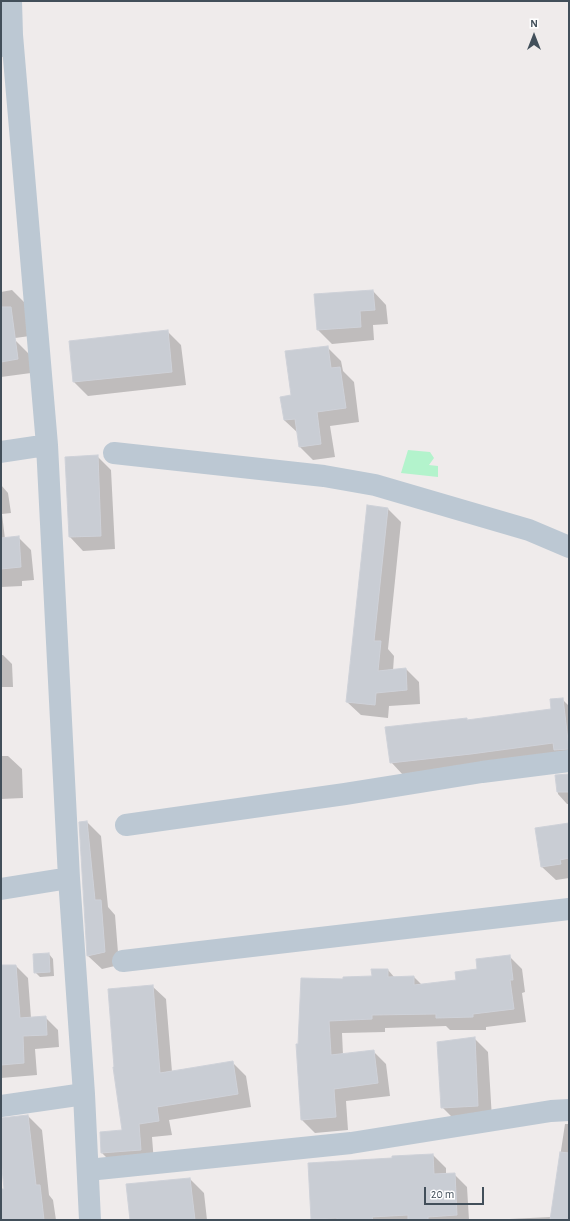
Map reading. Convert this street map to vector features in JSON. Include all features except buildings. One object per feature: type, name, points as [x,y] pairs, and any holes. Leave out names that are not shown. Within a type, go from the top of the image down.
[{"type":"street","points":[[11,1],[6,42],[48,445],[69,878],[84,1094],[90,1220]]},
{"type":"street","points":[[1,452],[48,445]]},
{"type":"street","points":[[114,453],[324,476],[375,485],[529,530],[569,547]]},
{"type":"street","points":[[126,825],[345,794],[482,772],[569,761]]},
{"type":"street","points":[[1,889],[69,878]]},
{"type":"street","points":[[124,961],[569,909]]},
{"type":"street","points":[[1,1106],[84,1094]]},
{"type":"street","points":[[88,1170],[351,1144],[551,1111],[569,1110]]},
{"type":"green space","points":[[408,450],[430,452],[434,458],[429,465],[438,466],[438,477],[401,473]]}]
